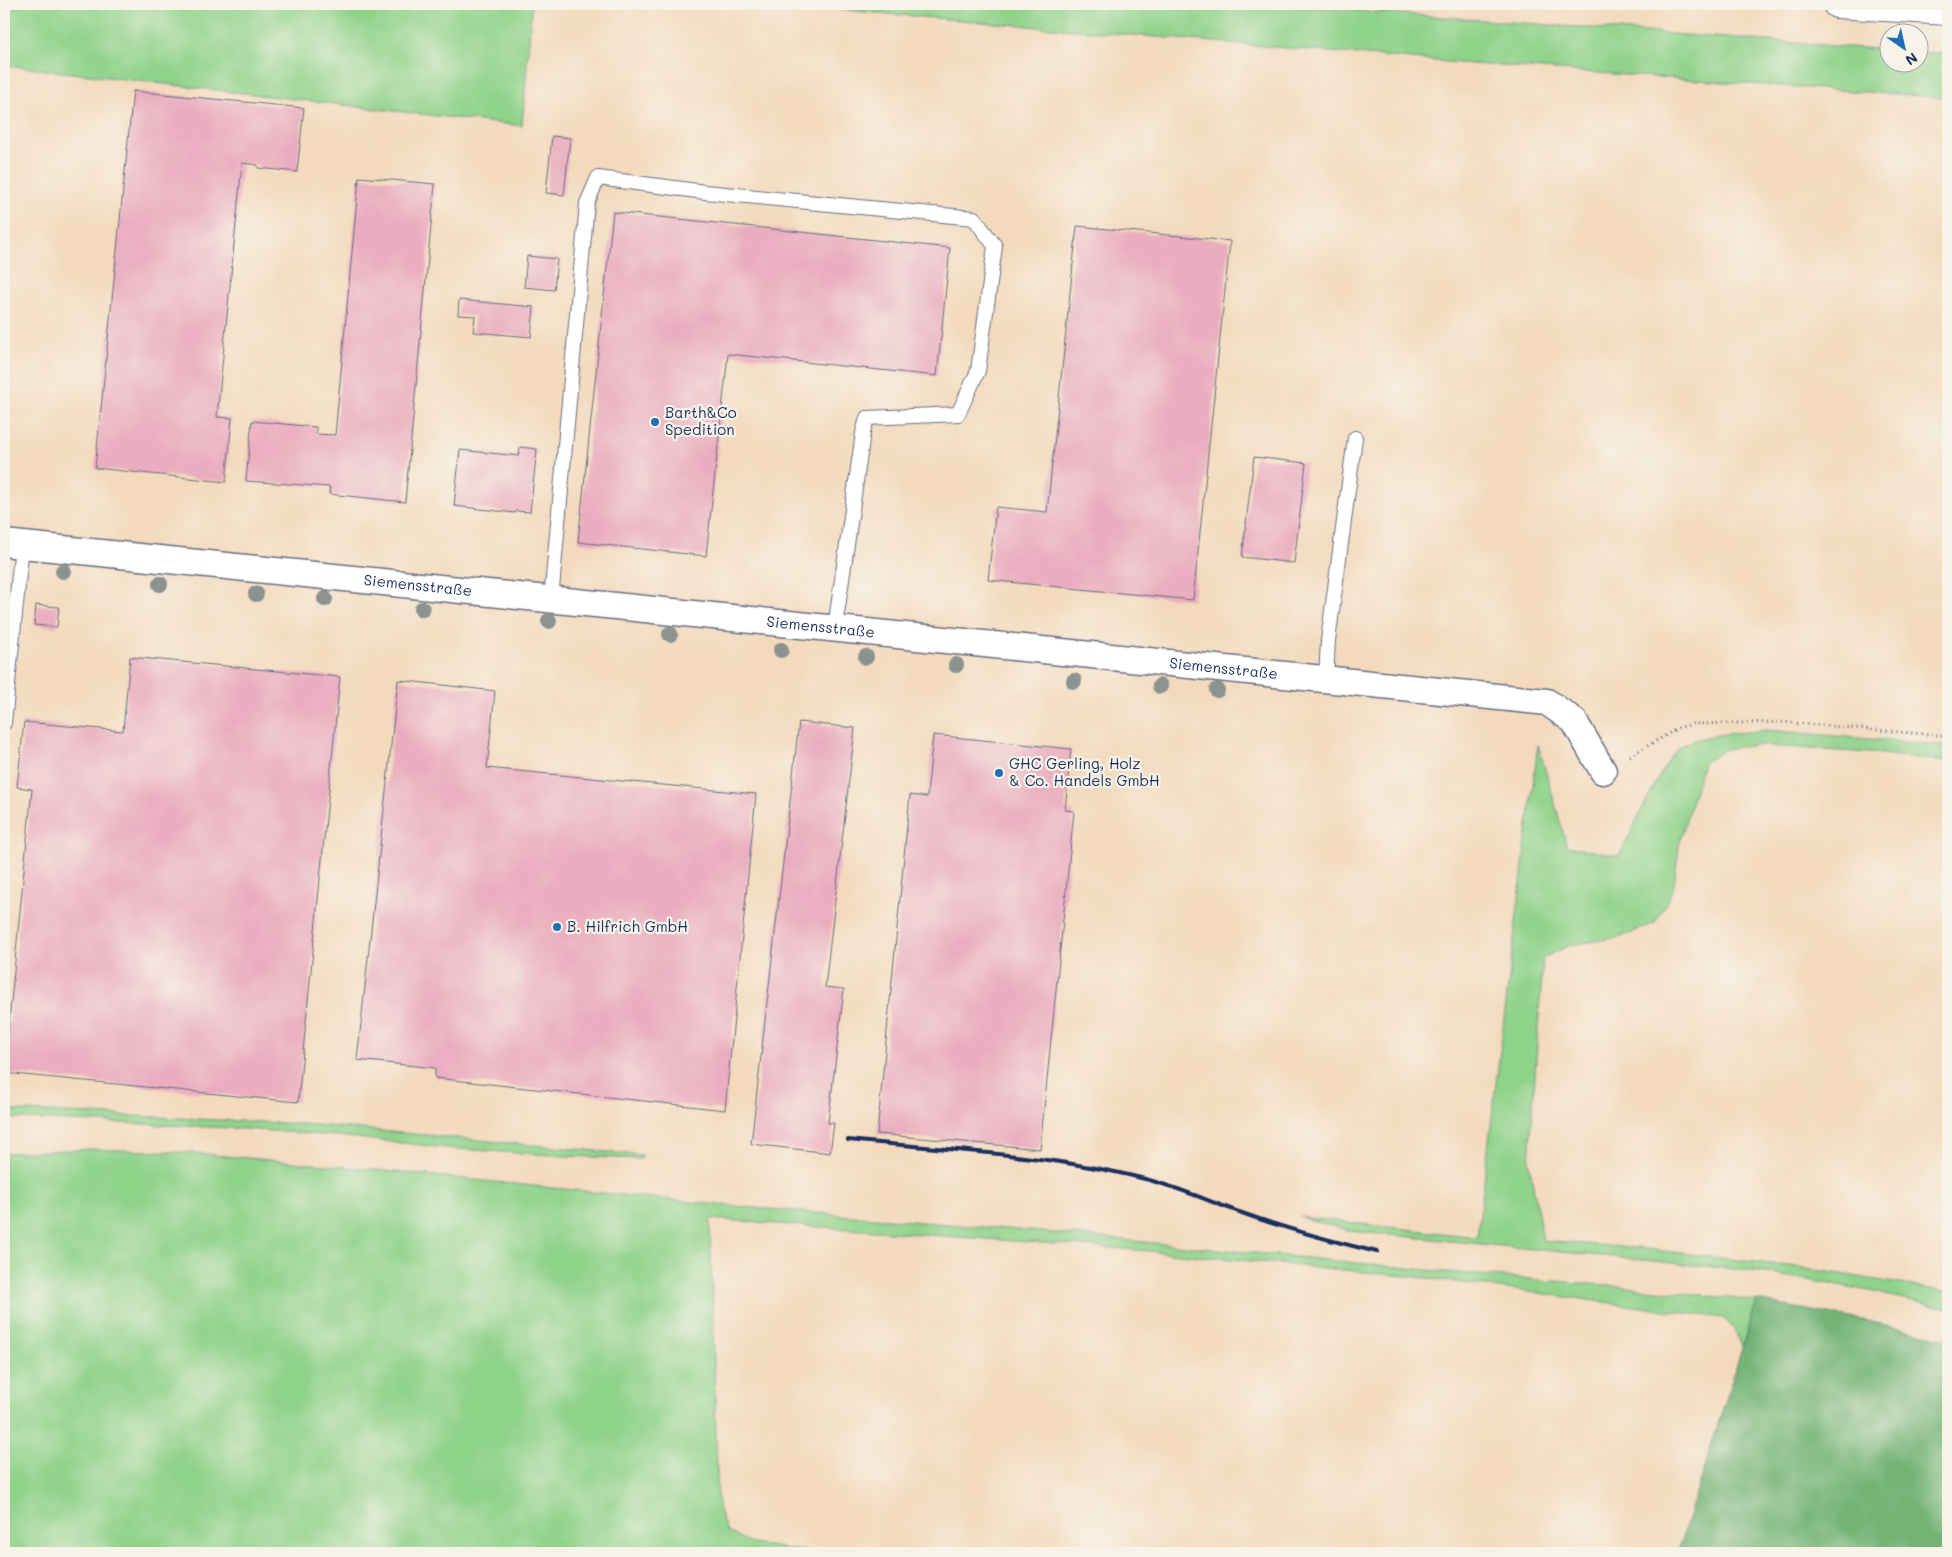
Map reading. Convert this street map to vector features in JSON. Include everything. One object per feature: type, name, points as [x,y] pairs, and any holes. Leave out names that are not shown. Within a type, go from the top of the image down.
[{"type":"highway","points":[[1837,4],[1948,11]]},
{"type":"street","name":"Siemensstraße","points":[[13,544],[1547,702],[1574,721],[1604,771]]},
{"type":"lane","points":[[551,600],[586,203],[598,178],[705,192],[974,218],[995,246],[978,371],[958,414],[867,418],[863,433],[835,628]]},
{"type":"lane","points":[[1326,678],[1328,641],[1355,438]]},
{"type":"lane","points":[[4,723],[13,544]]},
{"type":"path","points":[[1604,771],[1678,728],[1692,724],[1783,722],[1948,736]]},
{"type":"green space","points":[[4,4],[532,4],[522,126],[4,65]]},
{"type":"green space","points":[[772,4],[1267,4],[1880,49],[1880,72],[1930,72],[1930,53],[1948,54],[1948,98],[1459,63]]},
{"type":"green space","points":[[1767,730],[1938,745],[1948,747],[1948,762],[1883,754],[1755,745],[1726,749],[1703,763],[1680,840],[1673,890],[1655,923],[1621,937],[1570,945],[1543,958],[1529,1163],[1543,1241],[1638,1248],[1805,1268],[1948,1292],[1948,1309],[1855,1288],[1753,1271],[1350,1231],[1300,1217],[1477,1237],[1538,744],[1567,846],[1619,856],[1659,777],[1677,750],[1684,744],[1694,740],[1725,734]]},
{"type":"green space","points":[[4,1110],[305,1124],[642,1155],[641,1159],[566,1156],[456,1149],[338,1136],[231,1128],[4,1118]]},
{"type":"green space","points":[[90,1149],[182,1152],[358,1168],[710,1204],[1054,1233],[1479,1275],[1618,1286],[1757,1301],[1742,1346],[1733,1328],[1723,1318],[1425,1278],[1137,1250],[710,1219],[718,1507],[727,1532],[753,1544],[817,1553],[4,1553],[4,1153]]},
{"type":"green space","points":[[1757,1301],[1868,1321],[1948,1339],[1948,1553],[1677,1553]]},
{"type":"building","points":[[133,91],[304,108],[297,172],[258,168],[258,165],[242,163],[217,417],[232,418],[226,482],[95,468]]},
{"type":"building","points":[[552,136],[570,138],[564,195],[546,193]]},
{"type":"building","points":[[359,177],[435,184],[405,502],[329,494],[330,487],[246,481],[252,421],[316,427],[316,434],[335,435]]},
{"type":"building","name":"Barth&Co Spedition","points":[[613,212],[950,248],[937,376],[728,354],[706,556],[578,542]]},
{"type":"building","points":[[1077,226],[1230,241],[1193,600],[988,580],[996,507],[1047,512]]},
{"type":"building","points":[[527,256],[557,259],[554,290],[524,287]]},
{"type":"building","points":[[459,300],[534,307],[531,337],[473,332],[475,316],[458,315]]},
{"type":"building","points":[[520,447],[537,449],[530,512],[516,511],[515,513],[454,506],[460,450],[519,456]]},
{"type":"building","points":[[1254,457],[1306,463],[1294,563],[1242,557]]},
{"type":"building","points":[[36,605],[59,607],[57,627],[34,625]]},
{"type":"building","points":[[130,657],[340,677],[298,1102],[4,1073],[32,789],[17,787],[24,722],[123,731]]},
{"type":"building","name":"B. Hilfrich GmbH","points":[[398,680],[495,691],[487,768],[756,794],[725,1110],[435,1078],[435,1068],[357,1060]]},
{"type":"building","points":[[799,722],[855,728],[825,987],[844,989],[828,1123],[834,1123],[830,1153],[751,1144]]},
{"type":"building","points":[[933,735],[1071,749],[1065,810],[1074,811],[1040,1149],[877,1134],[910,795],[927,797]]},
{"type":"railway","points":[[848,1140],[1032,1158],[1105,1170],[1167,1185],[1275,1224],[1377,1252]]},
{"type":"place","name":"Barth&Co Spedition","points":[[655,422]]},
{"type":"place","name":"GHC Gerling, Holz & Co. Handels GmbH","points":[[999,773]]},
{"type":"place","name":"B. Hilfrich GmbH","points":[[557,927]]}]
